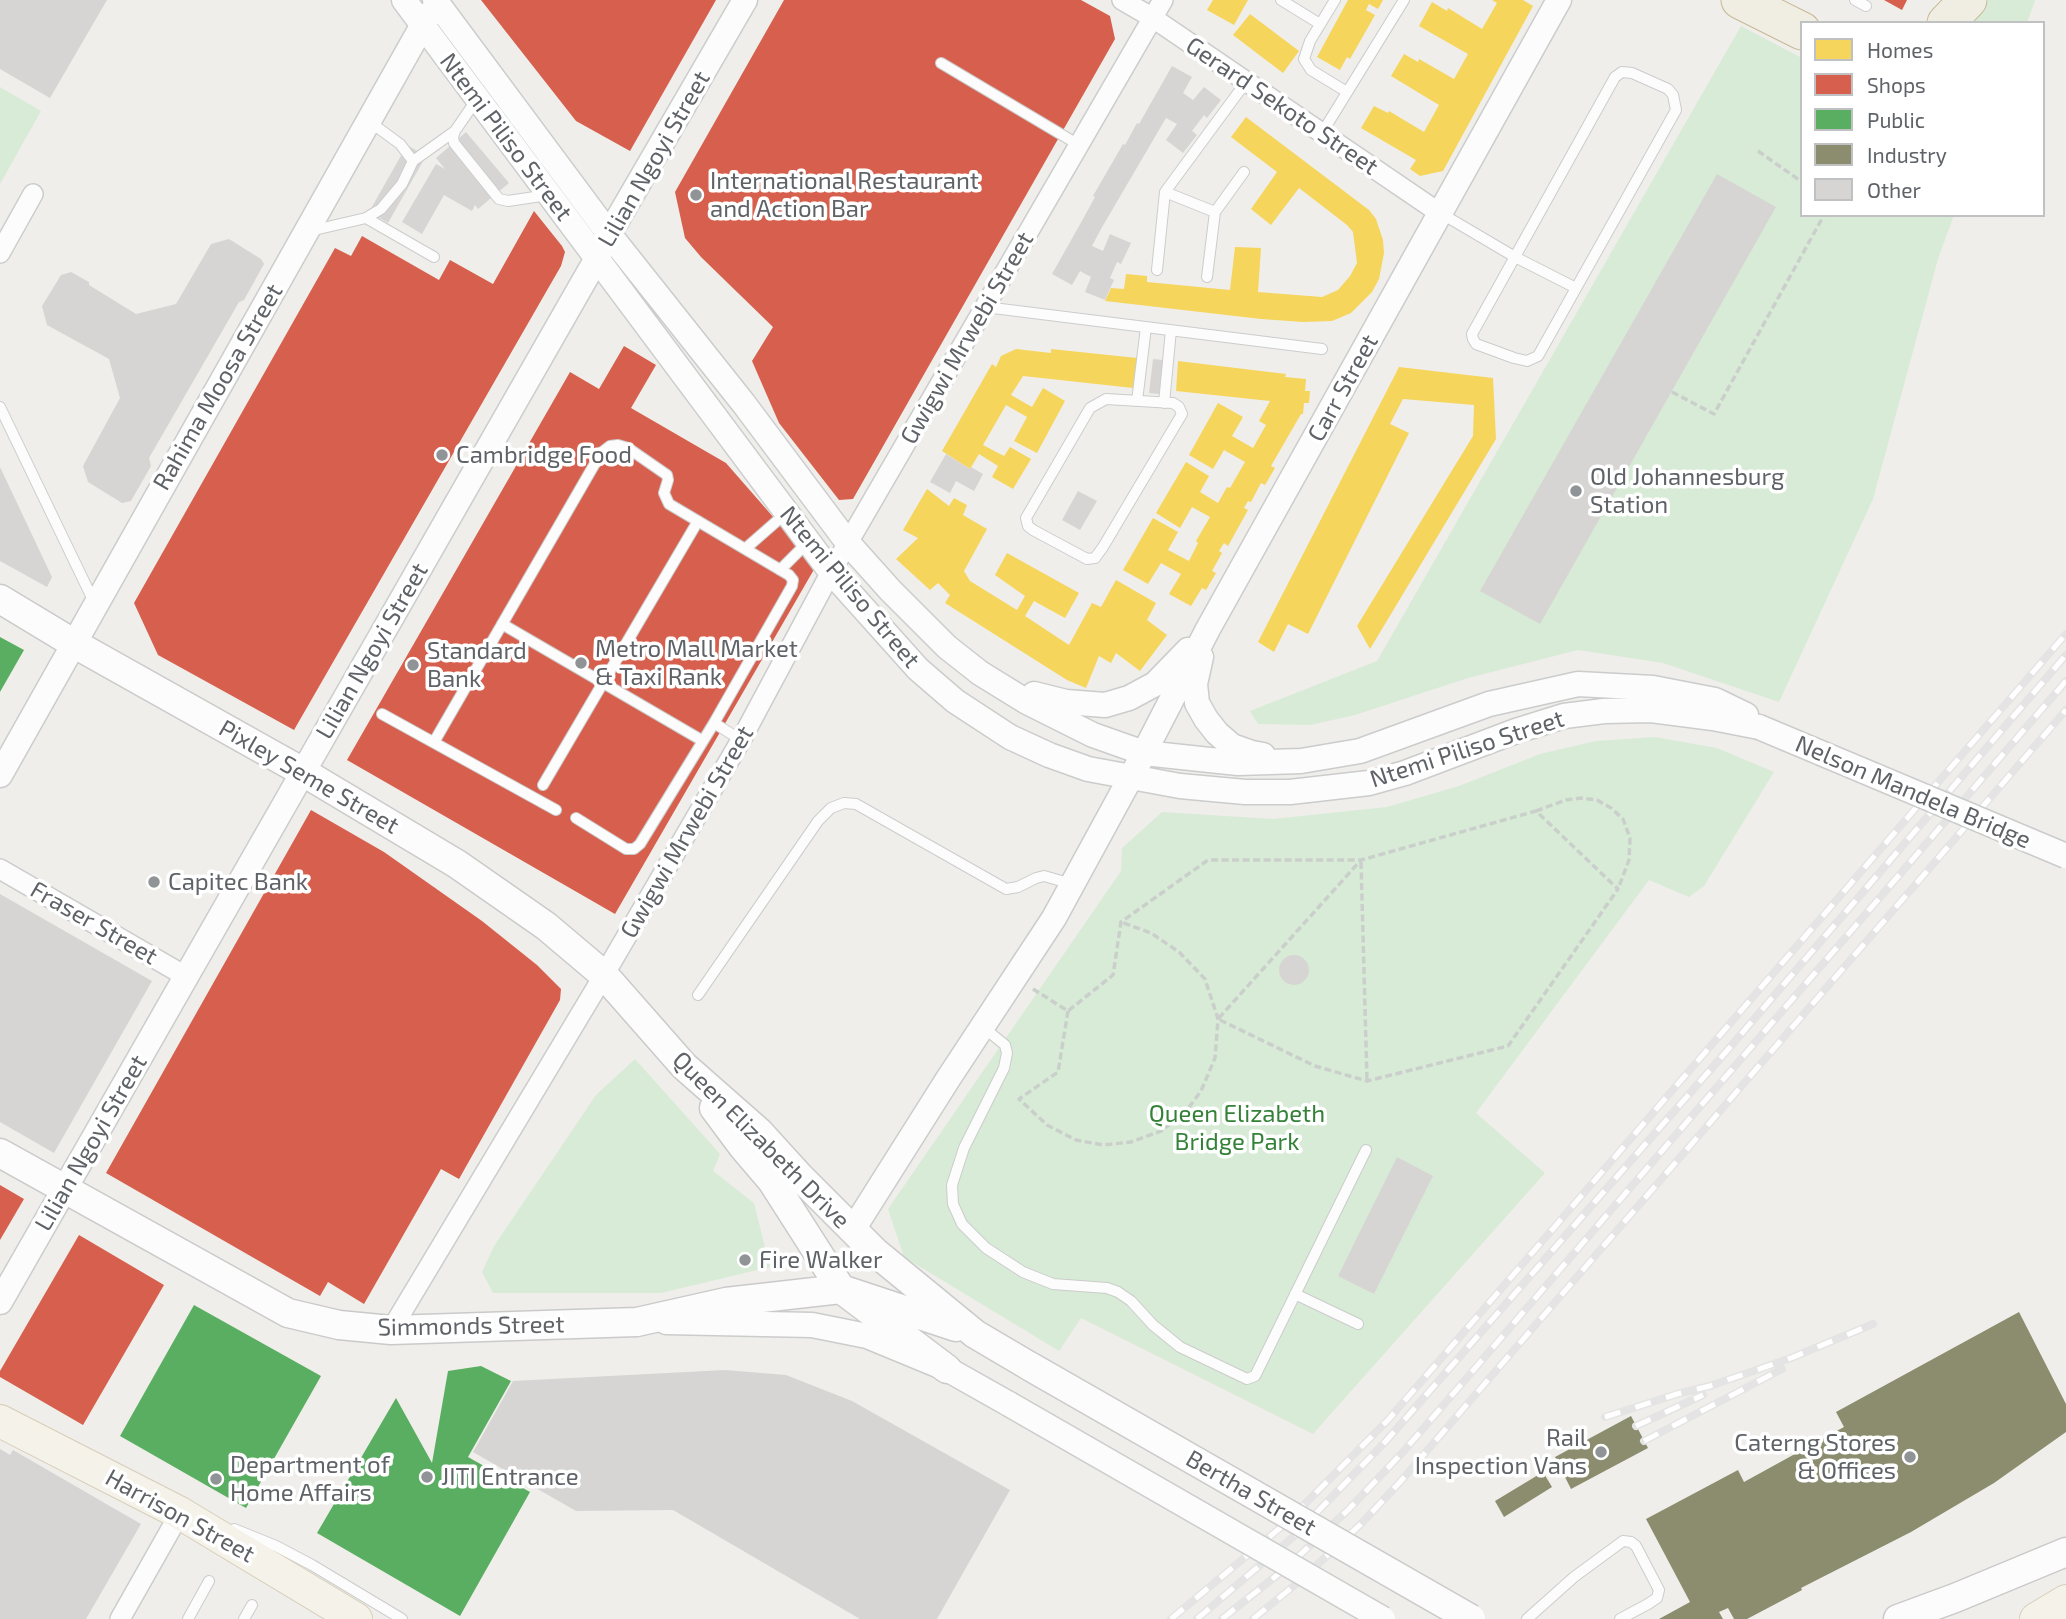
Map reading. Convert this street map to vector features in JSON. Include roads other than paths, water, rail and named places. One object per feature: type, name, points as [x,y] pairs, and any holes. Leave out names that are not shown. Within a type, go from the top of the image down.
[{"type":"highway","points":[[1948,21],[1968,0]]},
{"type":"highway","points":[[1748,2],[1800,30]]},
{"type":"main road","name":"Pixley Seme Street","points":[[0,599],[303,772],[478,877],[546,926],[604,975]]},
{"type":"main road","name":"Queen Elizabeth Drive","points":[[604,975],[684,1066],[759,1132],[852,1231],[975,1334],[1031,1367]]},
{"type":"main road","points":[[684,1066],[743,1147],[772,1181],[841,1289],[947,1369]]},
{"type":"main road","name":"Simmonds Street","points":[[0,1153],[288,1313],[339,1325],[391,1330],[637,1322],[726,1302],[841,1289],[975,1334]]},
{"type":"main road","name":"Bertha Street","points":[[1031,1367],[1471,1619]]},
{"type":"main road","name":"Harrison Street","points":[[0,1420],[180,1513],[356,1619]]},
{"type":"main road","points":[[1898,1619],[2066,1552]]},
{"type":"street","name":"Ntemi Piliso Street","points":[[404,0],[831,572],[918,669],[955,701],[1010,737],[1088,769],[1180,786],[1245,792],[1290,792],[1369,783],[1564,716],[1604,711],[1651,710],[1758,726]]},
{"type":"street","name":"Lilian Ngoyi Street","points":[[0,1303],[745,0]]},
{"type":"street","name":"Gerard Sekoto Street","points":[[1122,0],[1153,18],[1441,214]]},
{"type":"street","name":"Gwigwi Mrwebi Street","points":[[391,1330],[741,740],[831,572],[1163,0]]},
{"type":"street","name":"Carr Street","points":[[852,1231],[1054,918],[1208,629],[1559,0]]},
{"type":"street","name":"Ntemi Piliso Street","points":[[436,1],[609,234],[744,404],[848,543],[947,647],[980,673],[1027,702],[1093,735],[1144,753],[1238,763],[1301,761],[1360,751],[1489,704],[1578,684],[1653,688],[1715,700],[1739,710],[1758,726]]},
{"type":"street","name":"Rahima Moosa Street","points":[[0,775],[436,1]]},
{"type":"street","points":[[0,253],[33,194]]},
{"type":"street","points":[[1001,685],[1066,702],[1105,705],[1129,698],[1154,684],[1208,629]]},
{"type":"street","points":[[1208,629],[1195,684],[1197,703],[1206,719],[1232,746],[1252,753],[1301,761]]},
{"type":"street","name":"Nelson Mandela Bridge","points":[[1758,726],[2066,856]]},
{"type":"street","name":"Fraser Street","points":[[0,869],[187,977]]},
{"type":"street","points":[[637,1322],[812,1325],[867,1336],[947,1369],[1383,1619]]},
{"type":"street","points":[[120,1619],[180,1513]]},
{"type":"lane","points":[[1281,0],[1321,24]]},
{"type":"lane","points":[[1335,0],[1310,41],[1304,59],[1311,70],[1347,92]]},
{"type":"lane","points":[[1321,133],[1404,0]]},
{"type":"lane","points":[[1855,0],[1866,6]]},
{"type":"lane","points":[[941,63],[1079,145]]},
{"type":"lane","points":[[1622,72],[1632,73],[1668,89],[1673,95],[1676,110],[1538,356],[1527,361],[1476,344],[1472,339],[1472,334],[1514,257],[1615,77],[1622,72]]},
{"type":"lane","points":[[1157,270],[1165,192],[1246,82]]},
{"type":"lane","points":[[477,98],[455,131],[454,144],[499,199],[508,201],[549,195]]},
{"type":"lane","points":[[369,121],[400,144],[413,161]]},
{"type":"lane","points":[[307,232],[366,218],[382,209],[402,184],[413,161],[455,131]]},
{"type":"lane","points":[[1207,277],[1215,212],[1244,172]]},
{"type":"lane","points":[[1165,192],[1215,212]]},
{"type":"lane","points":[[1441,214],[1514,257],[1576,288]]},
{"type":"lane","points":[[366,218],[434,257]]},
{"type":"lane","points":[[985,307],[1322,349]]},
{"type":"lane","points":[[1137,401],[1146,327]]},
{"type":"lane","points":[[1164,403],[1171,330]]},
{"type":"lane","points":[[1106,399],[1164,403],[1173,403],[1179,407],[1182,414],[1095,558],[1081,558],[1028,526],[1026,518],[1090,408],[1106,399]]},
{"type":"lane","points":[[0,407],[95,604]]},
{"type":"lane","points":[[434,742],[601,453],[610,446],[628,448],[665,471],[668,480],[664,493],[668,504],[793,580],[714,723],[640,845],[634,849],[626,849],[576,818]]},
{"type":"lane","points":[[745,549],[786,512]]},
{"type":"lane","points":[[543,785],[698,521]]},
{"type":"lane","points":[[780,570],[808,542]]},
{"type":"lane","points":[[502,624],[703,741]]},
{"type":"lane","points":[[382,714],[556,810]]},
{"type":"lane","points":[[714,723],[741,740]]},
{"type":"lane","points":[[698,995],[818,821],[831,808],[844,803],[856,804],[1006,889],[1044,876],[1072,884]]},
{"type":"lane","points":[[982,1027],[1005,1045],[1007,1053],[1004,1068],[964,1148],[952,1185],[953,1204],[962,1224],[986,1248],[1023,1272],[1053,1284],[1107,1288],[1118,1292],[1180,1347],[1247,1379],[1255,1376],[1366,1150]]},
{"type":"lane","points":[[1295,1294],[1358,1324]]},
{"type":"lane","points":[[180,1513],[218,1523],[276,1546],[402,1619]]},
{"type":"lane","points":[[1527,1619],[1574,1577],[1623,1541],[1636,1546],[1659,1590],[1657,1598],[1648,1605],[1619,1619]]},
{"type":"lane","points":[[188,1619],[209,1581]]},
{"type":"lane","points":[[244,1619],[252,1605]]},
{"type":"railway","points":[[1171,1619],[1286,1523],[1388,1420],[2066,634]]},
{"type":"railway","points":[[1197,1619],[1293,1537],[1386,1441],[1725,1053],[2066,655]]},
{"type":"railway","points":[[1222,1619],[1286,1568],[1348,1510],[1403,1452],[2066,681]]},
{"type":"railway","points":[[1253,1619],[1301,1580],[1361,1524],[1400,1482],[2066,710]]},
{"type":"railway","points":[[1605,1417],[1710,1386],[1791,1358],[1873,1324]]},
{"type":"railway","points":[[1644,1441],[1782,1369]]},
{"type":"railway","points":[[1636,1426],[1703,1395]]},
{"type":"place","name":"International Restaurant and Action Bar","points":[[696,195]]},
{"type":"place","name":"Cambridge Food","points":[[442,455]]},
{"type":"place","name":"Old Johannesburg Station","points":[[1576,491]]},
{"type":"place","name":"Metro Mall Market & Taxi Rank","points":[[581,663]]},
{"type":"place","name":"Standard Bank","points":[[413,665]]},
{"type":"place","name":"Capitec Bank","points":[[154,882]]},
{"type":"place","name":"Fire Walker","points":[[745,1260]]},
{"type":"place","name":"Rail Inspection Vans","points":[[1601,1452]]},
{"type":"place","name":"Caterng Stores & Offices","points":[[1910,1457]]},
{"type":"place","name":"JITI Entrance","points":[[427,1477]]},
{"type":"place","name":"Department of Home Affairs","points":[[216,1479]]},
{"type":"park label","name":"Queen Elizabeth Bridge Park","points":[[1237,1128]]}]
